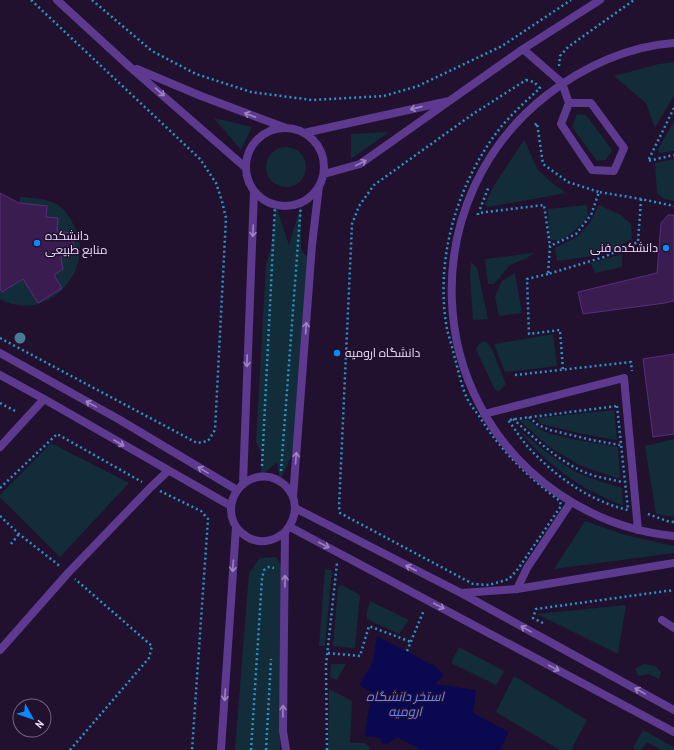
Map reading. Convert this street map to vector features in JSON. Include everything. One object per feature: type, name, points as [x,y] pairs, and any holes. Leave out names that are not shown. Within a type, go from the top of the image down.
[{"type":"lane","points":[[57,0],[130,67],[246,168]]},
{"type":"lane","points":[[324,174],[360,164],[523,49],[600,0]]},
{"type":"lane","points":[[674,43],[642,48],[587,68],[562,83],[532,106],[506,134],[485,164],[469,198],[458,234],[452,271],[452,308],[457,345],[468,380],[484,414],[502,440],[522,464],[546,485],[571,502],[593,514],[638,530],[674,536]]},
{"type":"lane","points":[[523,49],[562,83],[569,103],[561,124],[592,170],[614,170],[624,148],[591,103],[569,103]]},
{"type":"lane","points":[[130,67],[201,96],[296,130],[314,141],[320,150],[324,162],[324,174],[319,186],[312,196],[301,203],[288,206],[276,205],[264,200],[254,192],[248,181],[246,168],[248,156],[253,144],[274,130],[287,128]]},
{"type":"lane","points":[[304,134],[454,99]]},
{"type":"lane","points":[[254,192],[240,487],[231,506],[233,520],[236,527],[244,535],[254,540],[265,541],[276,539],[288,530],[293,521],[295,508],[293,497],[312,246],[319,186]]},
{"type":"lane","points":[[0,353],[240,487]]},
{"type":"lane","points":[[0,375],[231,506]]},
{"type":"lane","points":[[484,414],[624,378],[638,530]]},
{"type":"lane","points":[[0,447],[44,399]]},
{"type":"lane","points":[[0,650],[68,573],[168,471]]},
{"type":"lane","points":[[240,487],[252,479],[261,477],[271,478],[288,488],[293,497]]},
{"type":"lane","points":[[516,589],[527,568],[571,502]]},
{"type":"lane","points":[[295,508],[461,594],[674,710]]},
{"type":"lane","points":[[221,750],[236,527]]},
{"type":"lane","points":[[288,530],[674,732]]},
{"type":"lane","points":[[286,750],[283,731],[288,530]]},
{"type":"lane","points":[[461,594],[516,589],[674,563]]},
{"type":"lane","points":[[662,620],[674,628]]},
{"type":"path","points":[[0,338],[197,442],[208,441],[215,430],[226,218],[216,183],[200,159],[31,0]]},
{"type":"path","points":[[92,0],[152,51],[196,74],[251,92],[312,100],[384,96],[418,86],[502,46],[571,0]]},
{"type":"path","points":[[559,69],[560,56],[568,47],[634,0]]},
{"type":"path","points":[[473,584],[340,513],[339,507],[352,224],[359,206],[374,185],[474,114],[526,80],[534,82],[540,88],[530,97]]},
{"type":"path","points":[[674,108],[648,161],[674,155]]},
{"type":"path","points":[[532,127],[537,123],[543,164],[568,182],[599,192],[674,206]]},
{"type":"path","points":[[477,220],[478,213],[492,180]]},
{"type":"path","points":[[550,246],[576,234],[591,215],[599,192]]},
{"type":"path","points":[[563,370],[560,330],[529,334],[527,279],[604,257],[638,242],[641,199]]},
{"type":"path","points":[[280,482],[301,203]]},
{"type":"path","points":[[261,477],[276,205]]},
{"type":"path","points":[[478,213],[544,205],[550,246],[548,274]]},
{"type":"path","points":[[516,375],[571,369]]},
{"type":"path","points":[[0,403],[18,412]]},
{"type":"path","points":[[617,406],[628,510],[611,506],[586,493],[554,472],[527,446],[508,420],[529,417],[617,406]]},
{"type":"path","points":[[529,417],[538,425],[550,430],[621,445]]},
{"type":"path","points":[[513,419],[549,450],[570,465],[594,476],[625,482]]},
{"type":"path","points":[[0,488],[57,434],[151,487],[201,511],[208,519],[192,750]]},
{"type":"path","points":[[0,516],[19,534],[68,573],[152,646],[149,658],[70,750]]},
{"type":"path","points":[[11,544],[19,534]]},
{"type":"path","points":[[327,750],[326,665],[337,562]]},
{"type":"path","points":[[251,750],[262,578],[264,570],[269,567],[274,568],[276,573]]},
{"type":"path","points":[[533,618],[536,609],[674,590]]},
{"type":"path","points":[[406,652],[425,608]]},
{"type":"path","points":[[328,653],[360,656],[369,626],[411,642]]},
{"type":"path","points":[[266,750],[271,658]]},
{"type":"shaded area","points":[[674,62],[674,95],[655,128],[646,103],[614,76],[659,64]]},
{"type":"shaded area","points":[[577,114],[586,115],[612,150],[606,160],[597,161],[572,127]]},
{"type":"shaded area","points":[[214,118],[252,127],[241,150]]},
{"type":"shaded area","points":[[674,121],[674,151],[659,153],[658,149]]},
{"type":"shaded area","points":[[389,132],[351,159],[351,134]]},
{"type":"shaded area","points":[[524,140],[538,170],[566,193],[488,207],[485,204],[495,184]]},
{"type":"shaded area","points":[[290,147],[297,150],[303,156],[306,167],[305,175],[297,184],[290,187],[282,187],[275,184],[267,175],[266,163],[269,156],[278,148]]},
{"type":"shaded area","points":[[674,159],[674,201],[664,199],[657,193],[655,163]]},
{"type":"shaded area","points":[[20,197],[44,200],[61,207],[69,217],[79,238],[80,254],[76,269],[68,283],[58,294],[45,301],[31,305],[15,305],[0,299],[0,289],[3,292],[23,279],[54,275],[63,269],[61,257],[76,253],[71,233],[57,231],[58,218],[46,217],[46,206],[19,203]]},
{"type":"shaded area","points":[[301,205],[301,250],[309,259],[296,446],[280,481],[277,462],[261,476],[261,452],[256,442],[266,264],[270,252],[276,206],[289,245]]},
{"type":"shaded area","points":[[587,205],[588,216],[575,230],[559,240],[549,239],[548,209]]},
{"type":"shaded area","points":[[599,205],[621,215],[631,224],[632,239],[600,255],[557,261],[555,248],[577,237],[589,224]]},
{"type":"shaded area","points":[[534,253],[527,258],[510,265],[494,284],[488,284],[485,259]]},
{"type":"shaded area","points":[[622,254],[622,267],[595,273],[591,263]]},
{"type":"shaded area","points":[[471,262],[477,268],[488,319],[473,320],[470,274]]},
{"type":"shaded area","points":[[515,273],[522,313],[499,316],[495,296],[502,281]]},
{"type":"shaded area","points":[[553,334],[557,366],[505,372],[494,344]]},
{"type":"shaded area","points":[[485,341],[491,347],[506,384],[498,392],[494,388],[476,349],[479,344]]},
{"type":"shaded area","points":[[614,410],[617,440],[541,424],[537,418]]},
{"type":"shaded area","points":[[519,420],[528,420],[541,430],[550,434],[618,447],[620,479],[581,466],[548,446]]},
{"type":"shaded area","points":[[520,431],[570,469],[622,488],[623,506],[595,493],[571,479],[547,460]]},
{"type":"shaded area","points":[[674,439],[674,517],[656,514],[645,446]]},
{"type":"shaded area","points":[[51,443],[129,483],[60,557],[0,497],[0,495]]},
{"type":"shaded area","points":[[585,521],[625,535],[674,546],[674,553],[554,569]]},
{"type":"shaded area","points":[[276,557],[282,566],[283,647],[280,750],[235,750],[249,573],[260,558]]},
{"type":"shaded area","points":[[325,569],[332,570],[325,646],[319,646]]},
{"type":"shaded area","points":[[342,585],[360,595],[355,648],[333,646],[338,587]]},
{"type":"shaded area","points":[[370,601],[409,620],[399,634],[367,619]]},
{"type":"shaded area","points":[[626,605],[618,654],[537,614]]},
{"type":"shaded area","points":[[459,647],[504,671],[496,685],[451,663]]},
{"type":"shaded area","points":[[331,664],[346,664],[337,680],[330,677]]},
{"type":"shaded area","points":[[644,664],[655,666],[661,672],[659,679],[649,674],[638,676],[635,669]]},
{"type":"shaded area","points":[[514,676],[587,720],[571,750],[560,750],[496,712]]},
{"type":"shaded area","points":[[329,689],[352,701],[350,743],[365,743],[370,748],[369,750],[328,750]]},
{"type":"shaded area","points":[[643,730],[674,747],[674,750],[661,750],[647,742],[641,750],[636,750],[633,748]]},
{"type":"water","name":"استخر دانشگاه ارومیه","points":[[377,636],[436,667],[444,675],[435,684],[476,690],[473,713],[509,732],[500,750],[422,750],[397,737],[387,744],[382,743],[380,738],[365,736],[371,692],[359,685],[373,662]]},
{"type":"building","name":"دانشکده منابع طبیعی","points":[[0,193],[19,203],[47,206],[46,217],[58,218],[57,231],[71,233],[76,254],[61,257],[63,269],[54,275],[62,288],[38,303],[23,279],[2,292],[0,289]]},
{"type":"building","name":"دانشکده فنی","points":[[668,215],[674,215],[674,301],[583,314],[578,292],[657,273],[661,223]]},
{"type":"building","points":[[674,354],[674,434],[653,437],[643,359]]},
{"type":"place","name":"دانشکده منابع طبیعی","points":[[37,243]]},
{"type":"place","name":"دانشکده فنی","points":[[666,248]]},
{"type":"place","name":"دانشگاه ارومیه","points":[[337,353]]}]
